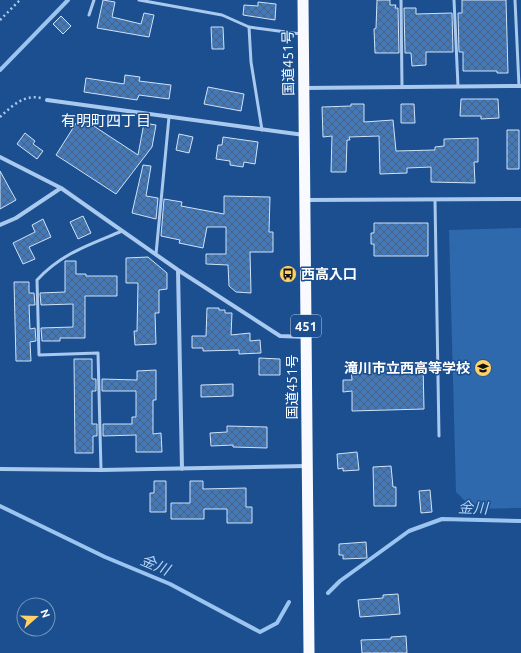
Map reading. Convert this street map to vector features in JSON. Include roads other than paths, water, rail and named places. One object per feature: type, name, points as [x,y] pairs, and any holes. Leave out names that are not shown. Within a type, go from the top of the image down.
[{"type":"highway","name":"国道451号","points":[[303,0],[309,653]]},
{"type":"street","points":[[304,88],[520,86]]},
{"type":"street","points":[[47,100],[304,135]]},
{"type":"street","points":[[0,157],[61,188],[178,270],[280,336],[306,337]]},
{"type":"street","points":[[0,226],[16,218],[61,188]]},
{"type":"street","points":[[305,200],[521,199]]},
{"type":"street","points":[[178,270],[182,469]]},
{"type":"street","points":[[0,469],[101,470],[307,466]]},
{"type":"lane","points":[[89,15],[94,0]]},
{"type":"lane","points":[[139,0],[222,15],[249,27],[303,34]]},
{"type":"lane","points":[[401,0],[402,87]]},
{"type":"lane","points":[[454,0],[458,86]]},
{"type":"lane","points":[[516,0],[520,86]]},
{"type":"lane","points":[[249,27],[250,62],[262,130]]},
{"type":"lane","points":[[156,254],[169,117]]},
{"type":"lane","points":[[435,200],[439,436]]},
{"type":"lane","points":[[101,470],[98,353],[39,355],[37,280],[51,265],[68,254],[122,230]]},
{"type":"waterway","points":[[0,70],[68,0]]},
{"type":"waterway","name":"金川","points":[[0,506],[105,557],[170,584],[260,632],[277,623],[289,602]]},
{"type":"waterway","name":"金川","points":[[328,593],[340,581],[409,531],[442,519],[521,521]]},
{"type":"place","name":"西高入口","points":[[288,274]]},
{"type":"place","name":"滝川市立西高等学校","points":[[483,368]]},
{"type":"district","name":"有明町四丁目","points":[[106,121]]}]
